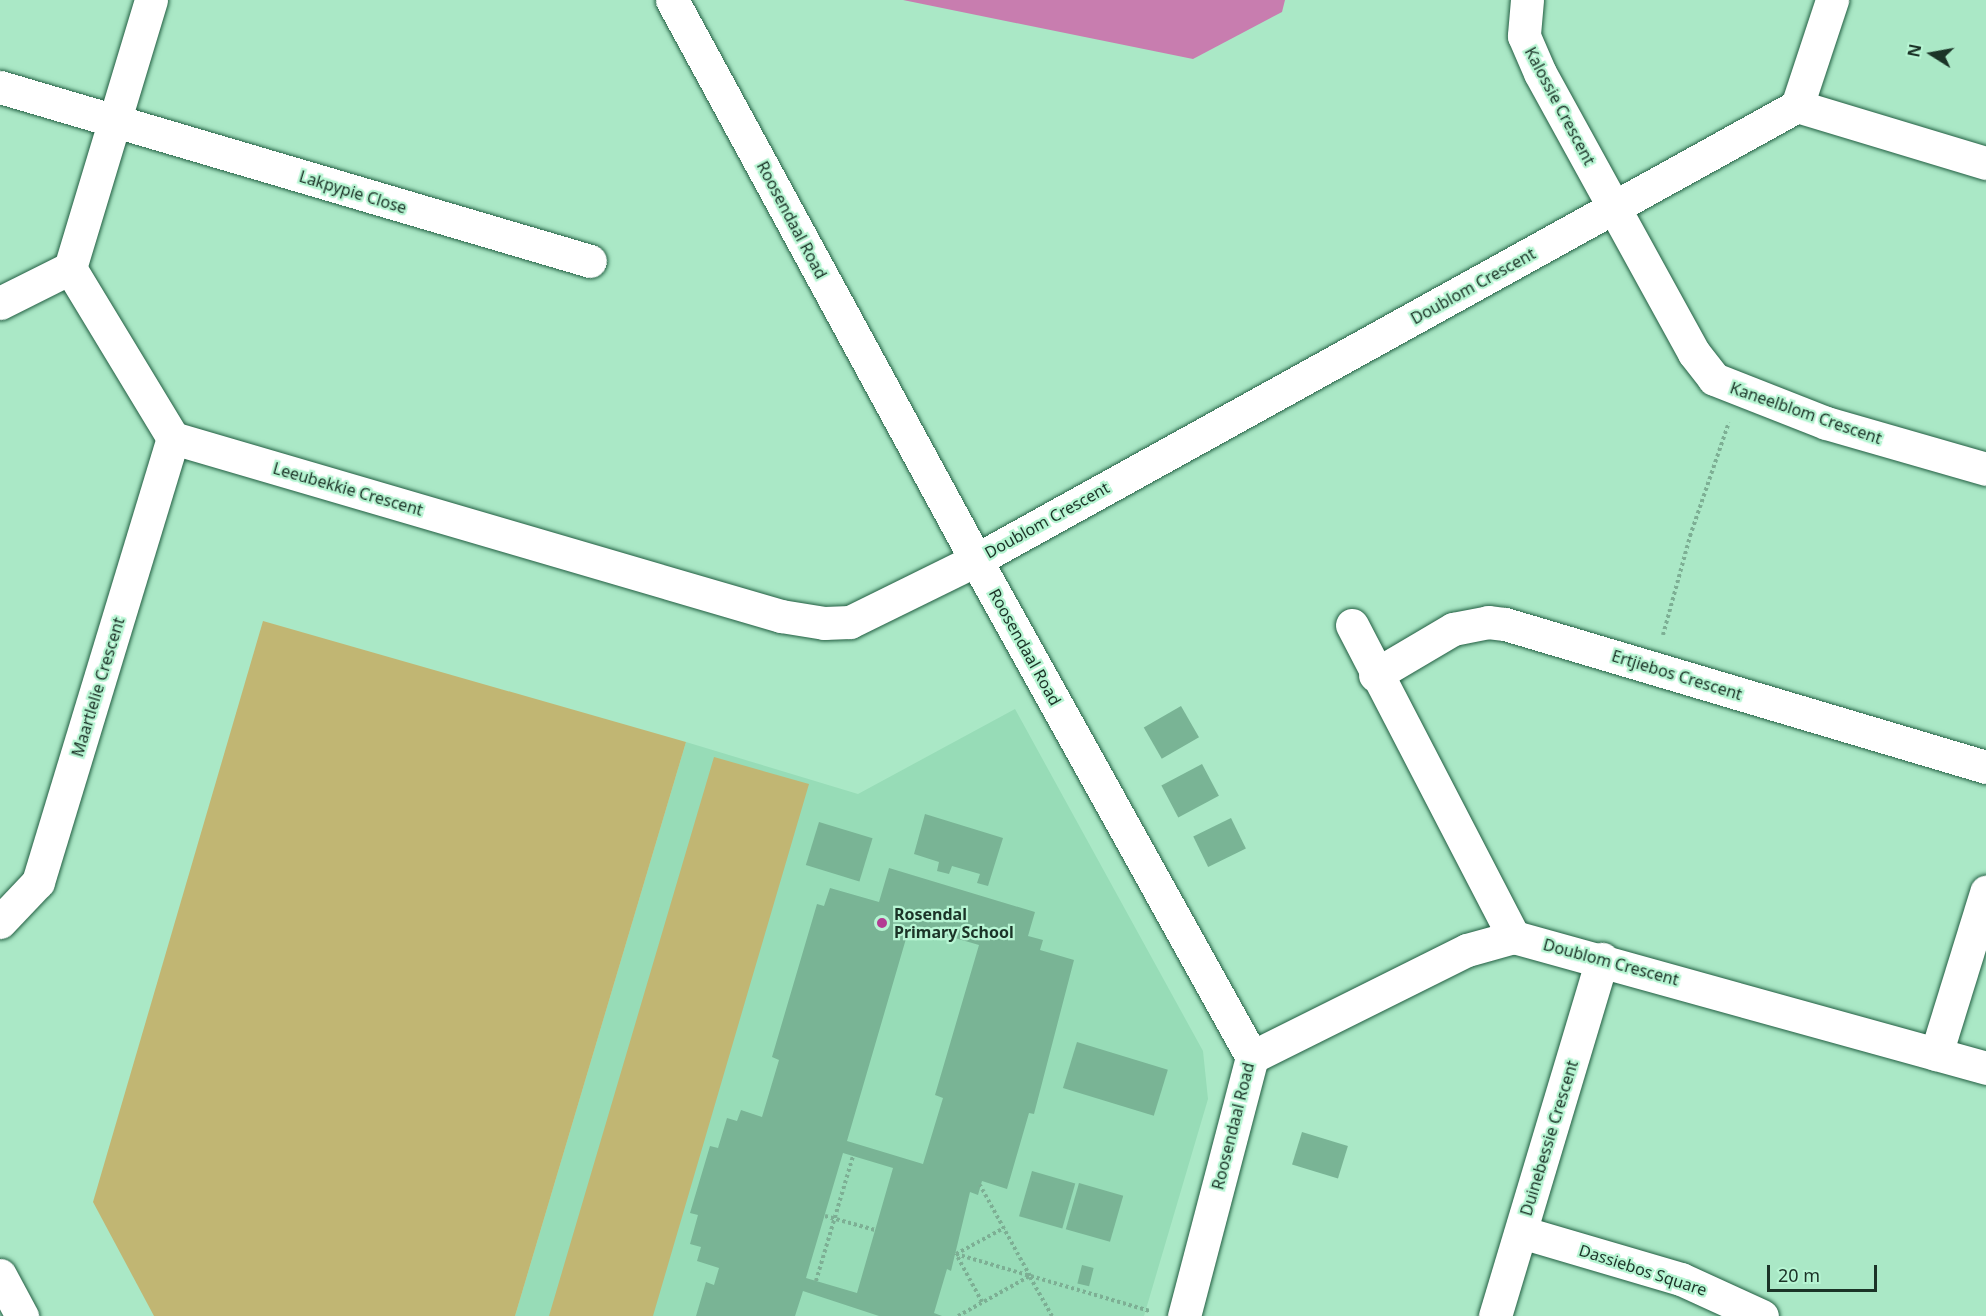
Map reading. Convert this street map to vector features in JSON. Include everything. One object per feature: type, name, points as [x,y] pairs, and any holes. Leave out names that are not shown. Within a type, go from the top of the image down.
[{"type":"street","points":[[0,303],[70,268],[151,0]]},
{"type":"street","name":"Roosendaal Road","points":[[672,0],[976,560],[1252,1057],[1172,1315]]},
{"type":"street","name":"Kalossie Crescent","points":[[1527,0],[1524,36],[1530,52],[1615,207]]},
{"type":"street","points":[[1832,0],[1797,106],[1986,163]]},
{"type":"street","name":"Lakpypie Close","points":[[0,87],[590,261]]},
{"type":"street","name":"Doublom Crescent","points":[[976,560],[1797,106]]},
{"type":"street","name":"Kaneelblom Crescent","points":[[1615,207],[1702,366],[1714,380],[1744,394],[1826,423],[1986,469]]},
{"type":"street","points":[[70,268],[173,438]]},
{"type":"street","name":"Leeubekkie Crescent","points":[[173,438],[803,620],[850,622],[976,560]]},
{"type":"street","name":"Maartlelie Crescent","points":[[0,922],[38,882],[173,438]]},
{"type":"street","name":"Ertjiebos Crescent","points":[[1375,675],[1453,630],[1488,622],[1654,668],[1986,767]]},
{"type":"street","points":[[1352,625],[1375,675],[1514,937]]},
{"type":"street","points":[[1936,1054],[1986,892]]},
{"type":"street","name":"Doublom Crescent","points":[[1252,1057],[1467,950],[1514,937],[1602,959],[1986,1068]]},
{"type":"street","name":"Duinebessie Crescent","points":[[1495,1316],[1602,959]]},
{"type":"street","name":"Dassiebos Square","points":[[1521,1232],[1681,1279],[1762,1316]]},
{"type":"street","points":[[0,1275],[22,1316]]},
{"type":"path","points":[[1654,668],[1719,445],[1744,394]]},
{"type":"path","points":[[816,1281],[853,1156]]},
{"type":"path","points":[[980,1185],[1052,1316]]},
{"type":"path","points":[[825,1216],[875,1230]]},
{"type":"path","points":[[956,1254],[1004,1228]]},
{"type":"path","points":[[956,1254],[1172,1315]]},
{"type":"path","points":[[956,1254],[982,1302]]},
{"type":"path","points":[[957,1316],[1030,1276]]},
{"type":"shaded area","points":[[903,0],[1285,0],[1282,12],[1193,59]]},
{"type":"shaded area","points":[[263,621],[686,742],[515,1316],[154,1316],[93,1202]]},
{"type":"shaded area","name":"Rosendal Primary School","points":[[1015,709],[1203,1051],[1208,1099],[1144,1316],[515,1316],[686,742],[858,794]]},
{"type":"shaded area","points":[[714,757],[809,784],[653,1316],[549,1316]]},
{"type":"building","points":[[1181,706],[1199,737],[1162,759],[1144,728]]},
{"type":"building","points":[[1202,764],[1219,796],[1178,817],[1161,786]]},
{"type":"building","points":[[925,814],[1003,838],[988,886],[977,883],[980,874],[952,866],[949,874],[937,871],[939,862],[914,854]]},
{"type":"building","points":[[1231,818],[1246,849],[1208,867],[1193,836]]},
{"type":"building","points":[[819,822],[873,838],[859,881],[806,865]]},
{"type":"building","points":[[889,868],[1035,912],[1028,936],[1043,940],[1040,950],[1074,960],[1034,1114],[1029,1113],[1007,1189],[982,1181],[978,1195],[970,1192],[951,1271],[947,1269],[934,1313],[942,1316],[879,1316],[803,1291],[795,1316],[696,1316],[706,1282],[714,1285],[719,1268],[697,1261],[701,1247],[690,1244],[698,1215],[690,1213],[710,1146],[718,1148],[727,1118],[737,1121],[741,1110],[762,1117],[779,1060],[772,1057],[817,904],[824,906],[830,888],[879,902]],"holes":[[[910,925],[979,945],[935,1095],[943,1098],[923,1164],[847,1141]],[[843,1153],[893,1168],[857,1293],[806,1278]]]},
{"type":"building","points":[[1077,1042],[1168,1070],[1154,1116],[1063,1088]]},
{"type":"building","points":[[1302,1132],[1348,1146],[1338,1179],[1292,1165]]},
{"type":"building","points":[[1032,1171],[1075,1183],[1062,1229],[1019,1216]]},
{"type":"building","points":[[1079,1183],[1123,1196],[1110,1242],[1066,1229]]},
{"type":"building","points":[[1082,1265],[1094,1268],[1089,1286],[1077,1283]]},
{"type":"place","name":"Rosendal Primary School","points":[[882,923]]}]
